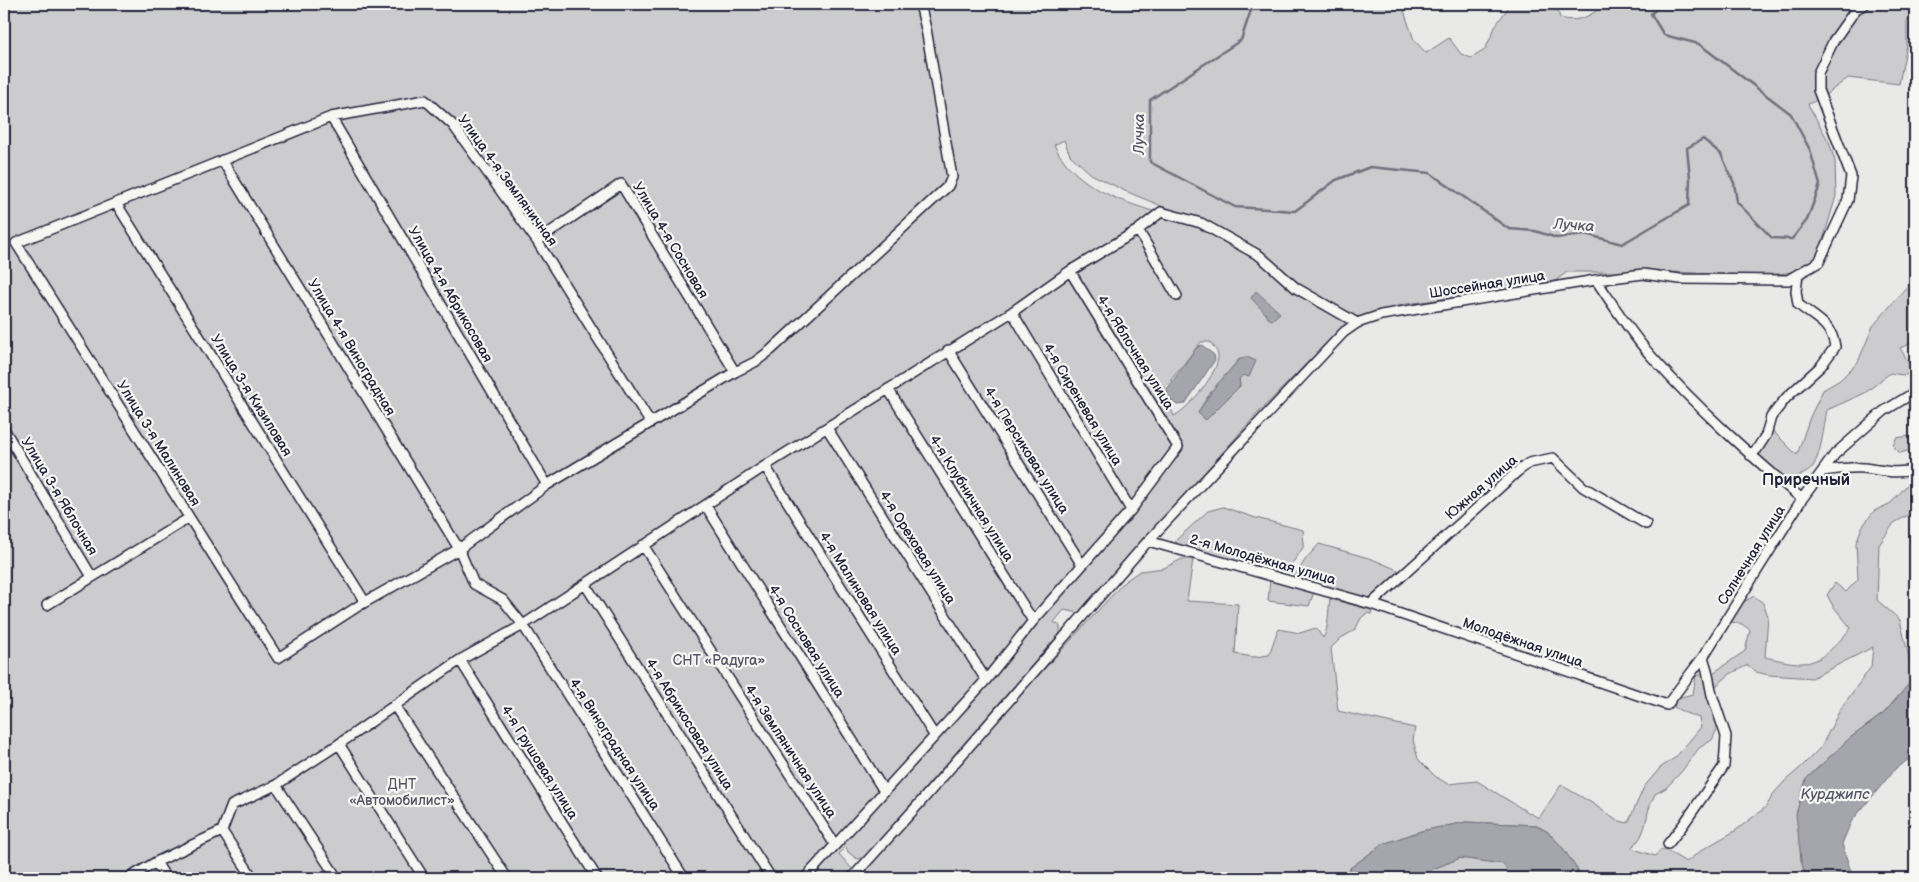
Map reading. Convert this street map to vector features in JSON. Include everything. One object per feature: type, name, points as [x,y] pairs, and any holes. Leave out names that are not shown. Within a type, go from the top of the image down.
[{"type":"street","points":[[365,602],[459,549],[548,485],[650,422],[755,362],[772,350],[948,186],[952,176],[920,4]]},
{"type":"street","name":"Шоссейная улица","points":[[853,878],[1148,541],[1344,332],[1357,322],[1442,304],[1643,274],[1680,278],[1788,280],[1819,262],[1848,200],[1851,176],[1818,90],[1818,73],[1834,40],[1856,9],[1865,4]]},
{"type":"street","name":"Улица 4-я Земляничная","points":[[16,243],[331,117],[425,100],[453,125],[537,241],[650,422]]},
{"type":"street","name":"Улица 4-я Абрикосовая","points":[[331,117],[548,485]]},
{"type":"street","name":"Улица 4-я Виноградная","points":[[222,160],[459,549],[474,584],[503,600],[523,625]]},
{"type":"street","name":"Улица 4-я Сосновая","points":[[537,241],[621,184],[735,372]]},
{"type":"street","name":"Улица 3-я Кизиловая","points":[[116,203],[365,602]]},
{"type":"street","points":[[129,878],[156,862],[222,831],[232,805],[276,785],[460,660],[523,625],[765,466],[948,350],[1012,312],[1070,271],[1138,230],[1161,212],[1201,224],[1260,256],[1296,288],[1357,322]]},
{"type":"street","points":[[1138,230],[1177,296]]},
{"type":"street","name":"Улица 3-я Малиновая","points":[[16,243],[278,658],[365,602]]},
{"type":"street","name":"4-я Яблочная улица","points":[[1070,271],[1178,447],[1131,510]]},
{"type":"street","points":[[1750,455],[1757,449],[1766,434],[1771,417],[1786,398],[1821,366],[1835,347],[1834,337],[1827,326],[1798,304],[1796,291],[1798,274]]},
{"type":"street","points":[[1596,280],[1651,356],[1692,400],[1750,455],[1802,500]]},
{"type":"street","name":"4-я Сиреневая улица","points":[[1012,312],[1131,510]]},
{"type":"street","name":"4-я Персиковая улица","points":[[948,350],[1082,565]]},
{"type":"street","name":"4-я Клубничная улица","points":[[888,389],[1033,621]]},
{"type":"street","name":"Солнечная улица","points":[[1667,705],[1703,657],[1802,500],[1835,454],[1884,411],[1915,392]]},
{"type":"street","name":"4-я Ореховая улица","points":[[827,428],[986,680]]},
{"type":"street","name":"Улица 3-я Яблочная","points":[[4,429],[92,577]]},
{"type":"street","name":"Южная улица","points":[[1370,604],[1529,463],[1553,458],[1583,487],[1646,524]]},
{"type":"street","name":"4-я Малиновая улица","points":[[765,466],[934,735]]},
{"type":"street","points":[[1823,471],[1863,468],[1904,473],[1915,469]]},
{"type":"street","name":"4-я Сосновая улица","points":[[706,506],[884,791]]},
{"type":"street","points":[[805,878],[986,680],[1033,621],[1131,510]]},
{"type":"street","points":[[47,605],[189,518]]},
{"type":"street","name":"2-я Молодёжная улица","points":[[1148,541],[1370,604]]},
{"type":"street","name":"4-я Земляничная улица","points":[[643,545],[835,845]]},
{"type":"street","name":"4-я Абрикосовая улица","points":[[585,584],[771,878]]},
{"type":"street","name":"Молодёжная улица","points":[[1370,604],[1667,705]]},
{"type":"street","name":"4-я Виноградная улица","points":[[523,625],[684,878]]},
{"type":"street","points":[[1668,844],[1724,766],[1726,736],[1712,695],[1708,670],[1703,657]]},
{"type":"street","name":"4-я Грушовая улица","points":[[460,660],[597,878]]},
{"type":"street","points":[[394,705],[508,878]]},
{"type":"street","points":[[339,744],[424,878]]},
{"type":"street","points":[[276,785],[336,878]]},
{"type":"street","points":[[222,831],[253,878]]},
{"type":"street","points":[[156,862],[166,878]]},
{"type":"green space","points":[[4,4],[1437,4],[1419,5],[1404,11],[1414,40],[1426,53],[1449,38],[1461,54],[1471,58],[1485,50],[1496,25],[1510,5],[1514,4],[1554,4],[1560,18],[1571,20],[1589,15],[1599,9],[1599,4],[1915,4],[1907,21],[1907,44],[1899,84],[1848,78],[1824,96],[1808,104],[1829,142],[1835,161],[1836,196],[1817,260],[1807,268],[1786,273],[1761,276],[1672,272],[1567,272],[1555,281],[1496,292],[1406,304],[1359,317],[1345,313],[1314,297],[1232,235],[1125,191],[1091,174],[1070,155],[1064,140],[1054,145],[1067,164],[1082,179],[1101,191],[1142,208],[1209,230],[1233,249],[1234,245],[1265,262],[1351,325],[1305,365],[1256,415],[1079,613],[1064,610],[1054,622],[1060,626],[1060,633],[865,857],[857,859],[848,852],[846,847],[839,854],[852,869],[844,878],[4,878]],"holes":[[[1201,342],[1210,342],[1217,351],[1217,362],[1214,371],[1195,398],[1174,416],[1163,390]],[[1239,359],[1243,375],[1239,379],[1240,386],[1206,420],[1198,413],[1202,405]]]},
{"type":"green space","points":[[1915,277],[1915,337],[1912,343],[1900,348],[1915,374],[1890,373],[1865,393],[1827,410],[1820,449],[1811,469],[1801,475],[1781,478],[1758,454],[1773,431],[1797,455],[1810,417],[1823,390],[1840,380],[1858,362],[1873,326]]},
{"type":"green space","points":[[1909,436],[1915,439],[1915,449],[1900,453],[1893,446],[1896,438]]},
{"type":"green space","points":[[1915,476],[1915,511],[1894,523],[1879,545],[1877,600],[1900,620],[1910,662],[1915,659],[1915,677],[1884,713],[1850,738],[1806,779],[1801,860],[1806,878],[1583,878],[1562,847],[1548,832],[1536,825],[1466,822],[1421,831],[1383,844],[1350,868],[1350,878],[862,878],[869,867],[1007,710],[1125,581],[1140,571],[1164,568],[1182,559],[1193,559],[1187,601],[1238,604],[1235,654],[1254,657],[1269,655],[1278,629],[1300,633],[1316,628],[1323,638],[1327,625],[1330,599],[1372,610],[1371,614],[1367,613],[1361,618],[1355,630],[1341,638],[1331,648],[1338,711],[1415,728],[1413,740],[1418,759],[1436,777],[1448,784],[1477,781],[1539,818],[1561,785],[1616,820],[1628,823],[1644,787],[1660,768],[1676,757],[1701,727],[1699,718],[1674,707],[1677,698],[1693,694],[1696,675],[1704,675],[1719,725],[1712,740],[1699,748],[1682,771],[1666,788],[1655,794],[1642,834],[1631,848],[1655,856],[1661,849],[1686,862],[1705,848],[1735,831],[1766,807],[1774,793],[1785,781],[1821,747],[1841,708],[1871,667],[1873,647],[1812,678],[1769,675],[1756,672],[1748,665],[1730,674],[1716,686],[1713,673],[1745,651],[1750,630],[1742,624],[1731,622],[1742,603],[1754,596],[1763,603],[1768,616],[1765,657],[1804,663],[1816,660],[1825,654],[1851,628],[1833,606],[1827,595],[1835,583],[1846,592],[1858,579],[1856,543],[1862,527],[1874,511],[1891,503]]},
{"type":"green space","points":[[1223,507],[1303,530],[1304,546],[1285,574],[1179,545],[1175,541],[1208,511]]},
{"type":"green space","points":[[1319,544],[1372,559],[1400,571],[1370,601],[1294,578],[1305,560]]},
{"type":"green space","points":[[1270,579],[1314,592],[1309,606],[1268,601]]},
{"type":"green space","points":[[1460,858],[1504,864],[1511,878],[1422,878],[1433,869]]},
{"type":"water","points":[[1256,291],[1280,313],[1272,320],[1268,318],[1251,298]]},
{"type":"water","points":[[1202,345],[1214,355],[1215,360],[1185,404],[1177,405],[1167,397],[1167,389],[1197,347]]},
{"type":"water","points":[[1247,357],[1256,361],[1249,377],[1243,375],[1239,379],[1240,386],[1206,420],[1198,413],[1213,389],[1240,359]]},
{"type":"water","name":"Курджипс","points":[[1915,677],[1915,755],[1896,768],[1851,822],[1842,844],[1853,878],[1806,878],[1801,860],[1796,814],[1806,779],[1850,738],[1884,713]]},
{"type":"water","points":[[1466,822],[1536,825],[1548,832],[1562,847],[1583,878],[1511,878],[1503,864],[1460,858],[1433,869],[1422,878],[1350,878],[1350,868],[1383,844],[1421,831]]},
{"type":"waterway","name":"Лучка","points":[[1253,4],[1241,40],[1150,100],[1150,162],[1235,207],[1295,211],[1336,180],[1370,167],[1430,173],[1509,229],[1535,231],[1557,238],[1585,234],[1622,244],[1689,205],[1690,178],[1687,148],[1703,139],[1721,154],[1734,183],[1737,202],[1772,238],[1792,239],[1807,220],[1820,185],[1810,150],[1791,114],[1699,44],[1664,35],[1651,14],[1661,4]]},
{"type":"district","name":"Приречный","points":[[1806,479]]},
{"type":"park label","name":"СНТ «Радуга»","points":[[719,660]]},
{"type":"park label","name":"ДНТ «Автомобилист»","points":[[402,792]]}]
